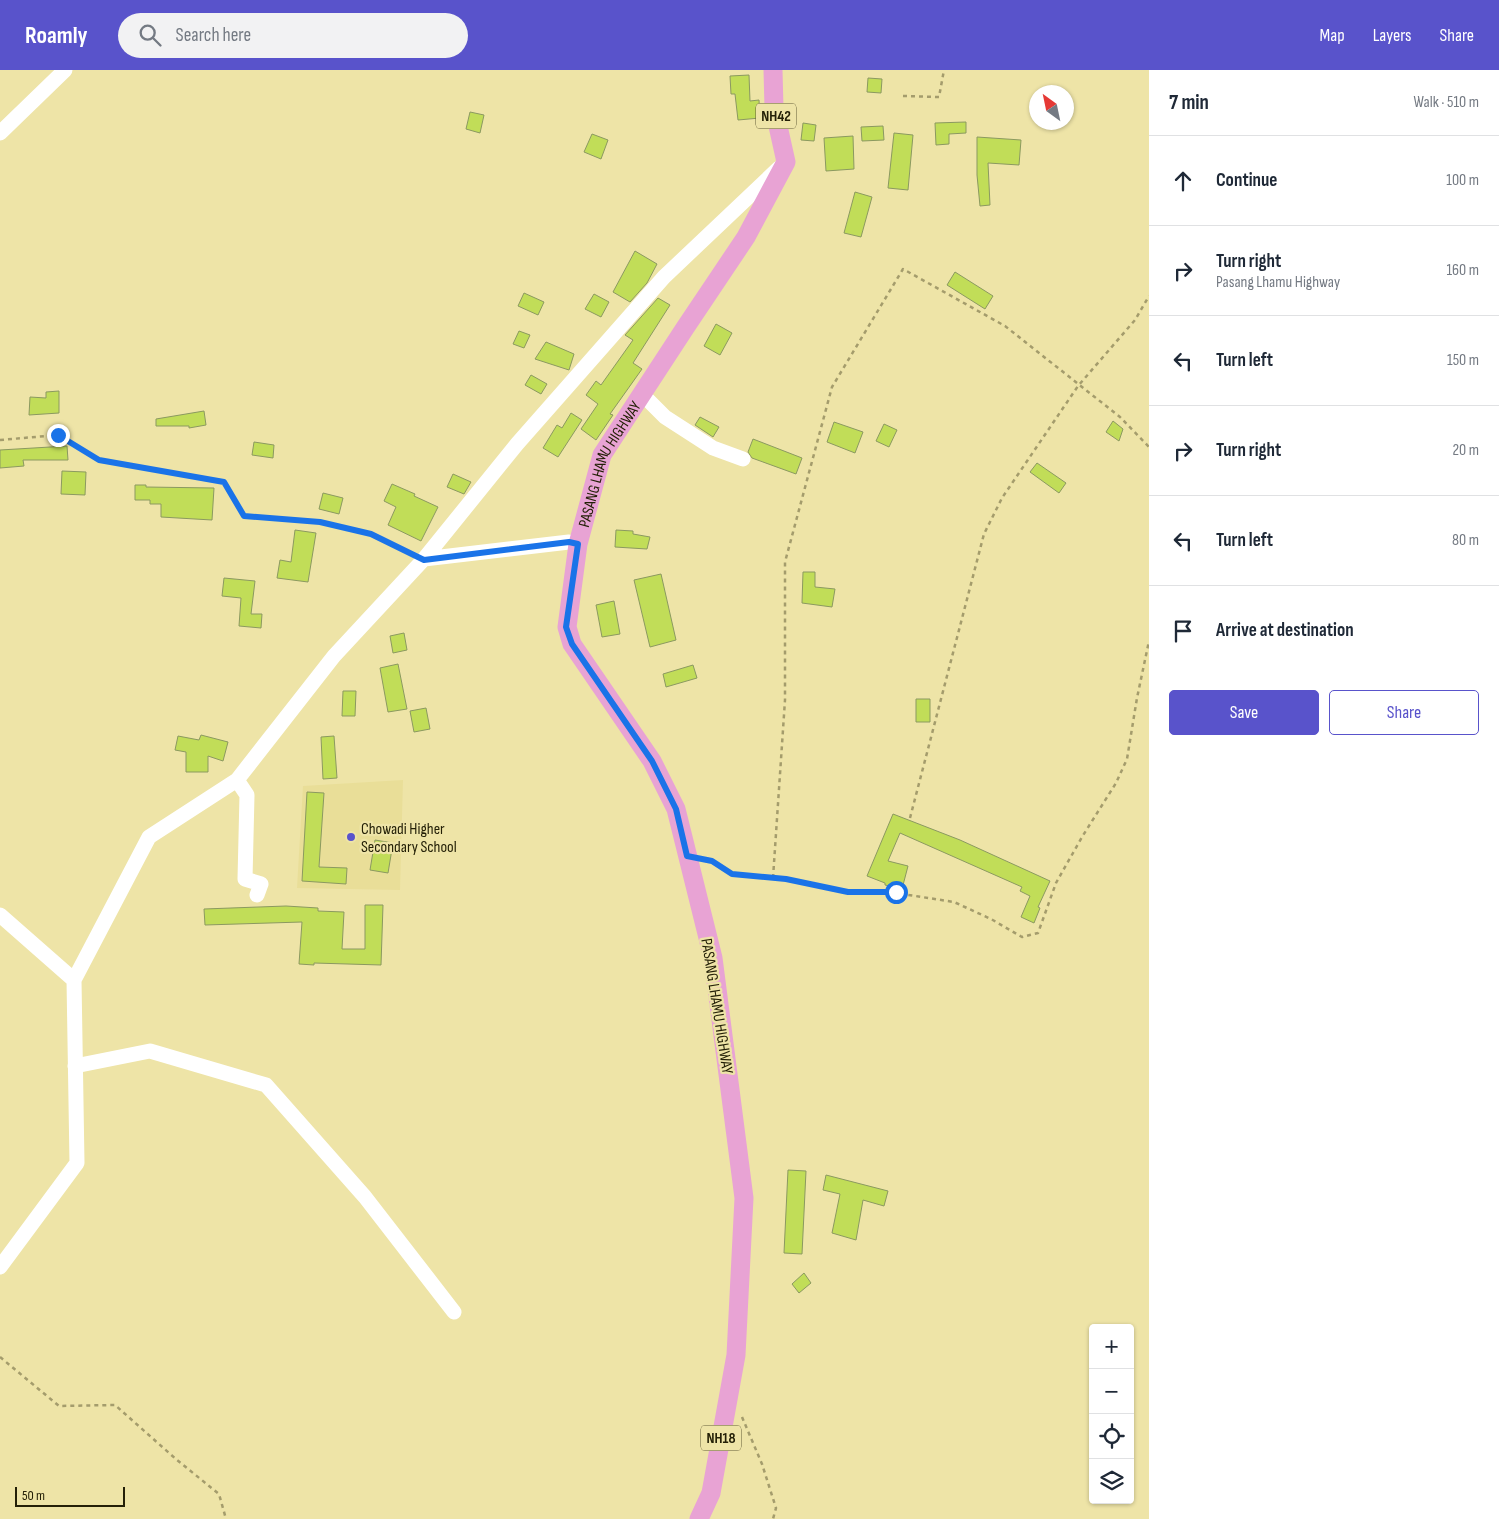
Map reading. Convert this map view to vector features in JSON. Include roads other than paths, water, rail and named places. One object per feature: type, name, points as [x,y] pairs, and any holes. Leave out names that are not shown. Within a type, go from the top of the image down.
[{"type":"main road","name":"NH42","points":[[773,70],[774,108],[786,162]]},
{"type":"main road","name":"PASANG LHAMU HIGHWAY","points":[[700,1519],[711,1493],[736,1355],[744,1198],[713,958],[676,809],[652,761],[572,644],[566,627],[578,544],[602,455],[746,237],[786,162]]},
{"type":"street","points":[[0,133],[65,70]]},
{"type":"street","points":[[0,1267],[77,1163],[74,980],[149,837],[237,780],[334,656],[424,560],[517,444],[664,277],[786,162]]},
{"type":"street","points":[[641,397],[647,399],[666,417],[713,448],[743,459]]},
{"type":"street","points":[[424,560],[569,542],[578,544]]},
{"type":"street","points":[[237,780],[247,795],[245,879],[260,884],[257,896]]},
{"type":"street","points":[[0,915],[74,980]]},
{"type":"street","points":[[75,1066],[150,1051],[266,1085],[365,1197],[454,1312]]},
{"type":"place","name":"Chowadi Higher Secondary School","points":[[351,837]]}]
